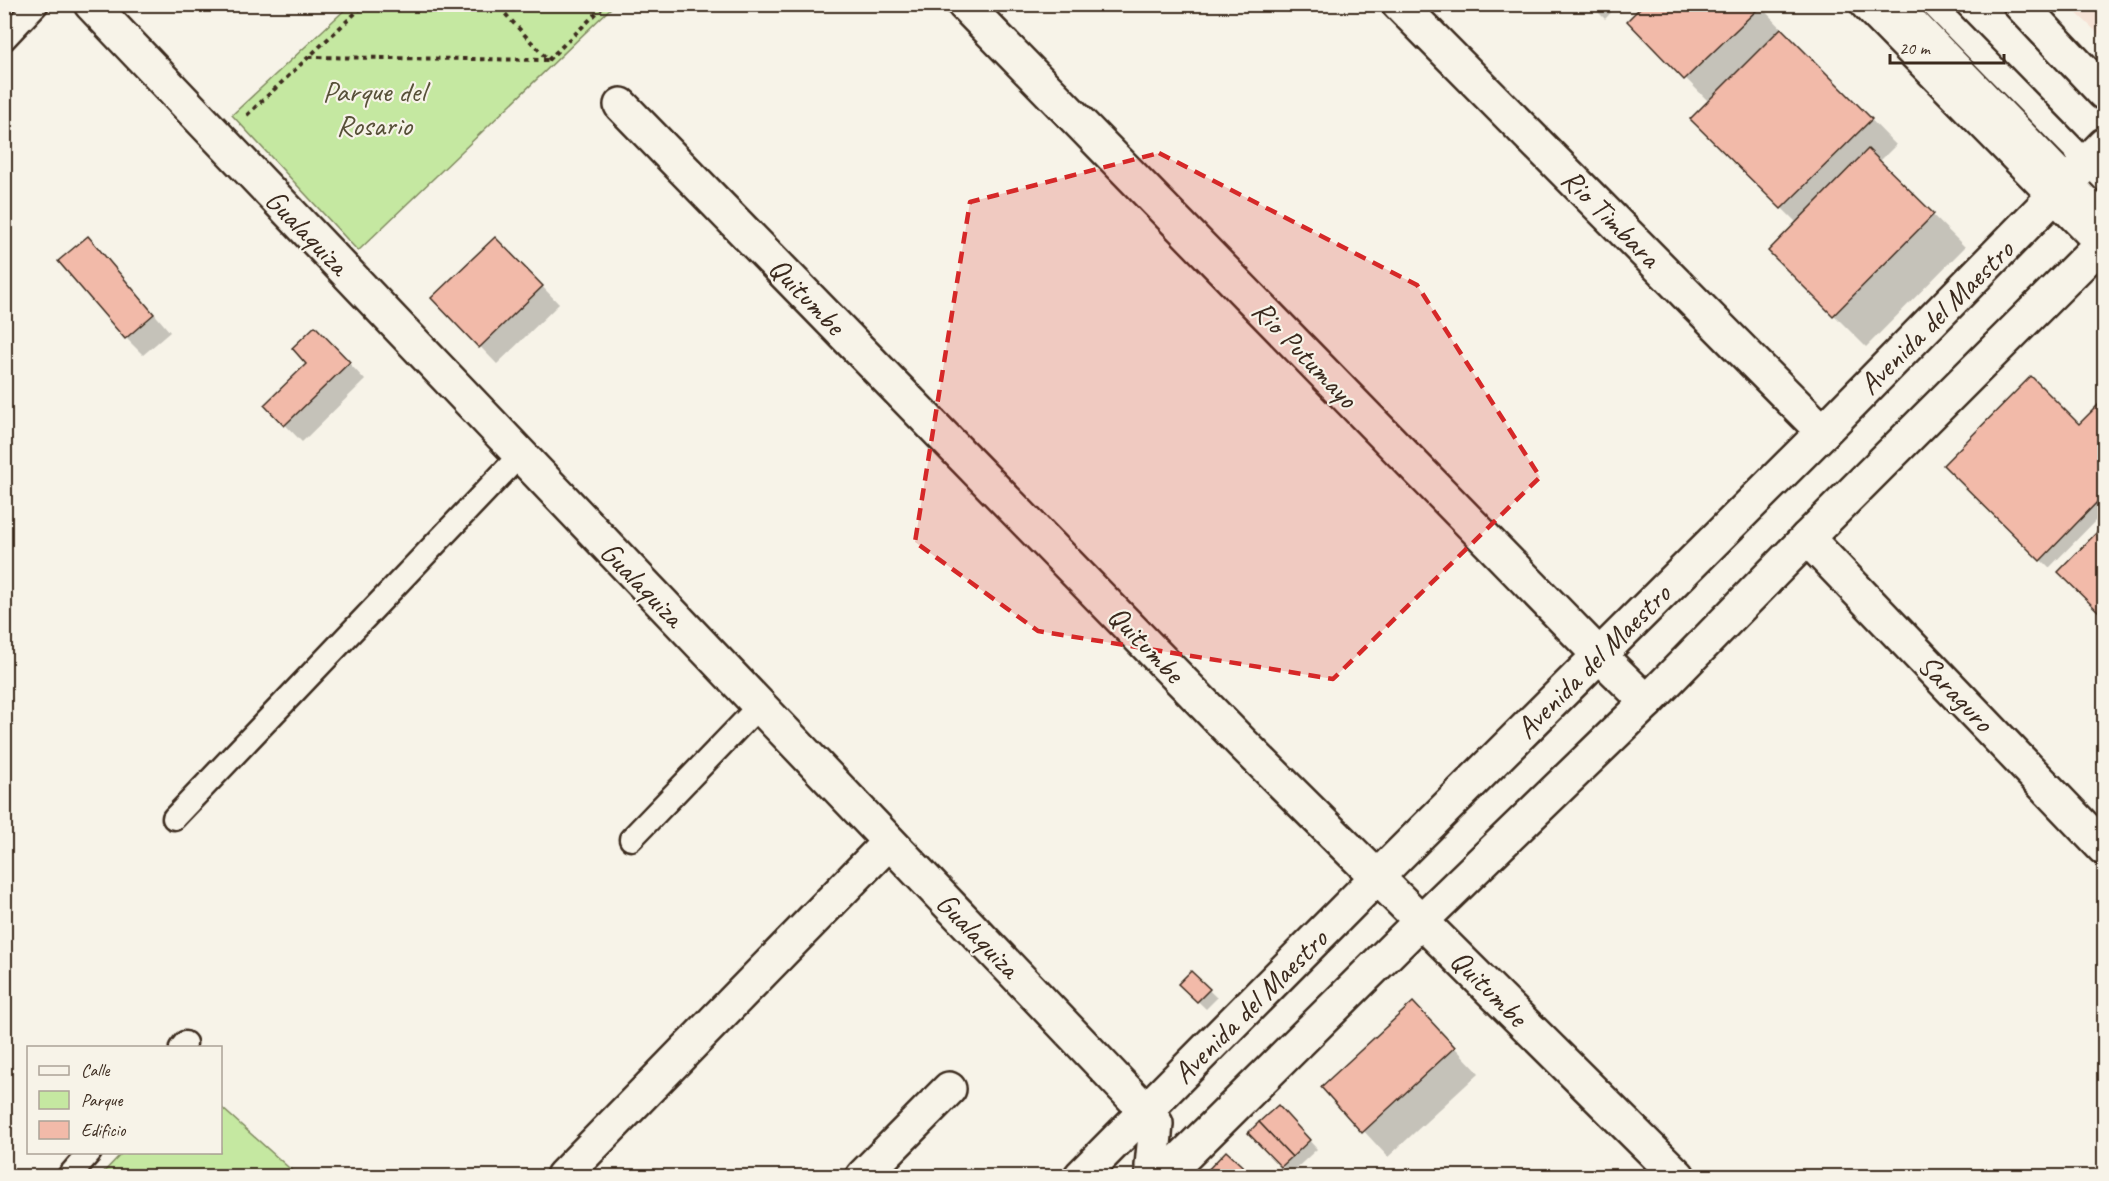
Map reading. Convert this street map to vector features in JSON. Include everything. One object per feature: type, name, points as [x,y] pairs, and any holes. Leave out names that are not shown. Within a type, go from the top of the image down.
[{"type":"street","name":"Gualaquiza","points":[[91,4],[1145,1110],[1156,1124],[1152,1166],[1157,1176]]},
{"type":"street","name":"Rio Putumayo","points":[[964,4],[1647,702]]},
{"type":"street","name":"Rio Timbara","points":[[1399,4],[1823,432]]},
{"type":"street","points":[[1867,4],[2084,172],[2104,236]]},
{"type":"street","points":[[2020,4],[2104,93]]},
{"type":"street","name":"Quitumbe","points":[[621,105],[1242,743],[1678,1176]]},
{"type":"street","name":"Avenida del Maestro","points":[[1080,1176],[2084,172]]},
{"type":"street","name":"Avenida del Maestro","points":[[1164,1176],[1421,921],[1647,702],[2104,236]]},
{"type":"street","name":"Saraguro","points":[[1807,538],[2104,848]]},
{"type":"street","points":[[563,1176],[889,842]]},
{"type":"street","points":[[863,1176],[949,1089]]},
{"type":"lane","points":[[4,39],[37,4]]},
{"type":"lane","points":[[1900,4],[2084,172]]},
{"type":"lane","points":[[1932,4],[2084,172]]},
{"type":"lane","points":[[174,818],[520,455]]},
{"type":"lane","points":[[631,839],[759,706]]},
{"type":"lane","points":[[69,1176],[88,1154]]},
{"type":"path","points":[[239,123],[365,4]]},
{"type":"path","points":[[496,4],[548,60]]},
{"type":"path","points":[[309,57],[548,60],[606,4]]},
{"type":"highlighted area","points":[[1159,153],[1417,285],[1540,477],[1333,679],[1038,631],[915,542],[970,202]]},
{"type":"shaded area","points":[[2068,5],[2104,5],[2104,39]]},
{"type":"green space","name":"Parque del Rosario","points":[[350,5],[614,5],[358,251],[232,115]]},
{"type":"green space","points":[[222,1108],[298,1176],[100,1176],[121,1154],[222,1154]]},
{"type":"building","points":[[1644,4],[1760,4],[1761,6],[1684,80],[1627,21]]},
{"type":"building","points":[[1781,28],[1872,119],[1781,209],[1690,119]]},
{"type":"building","points":[[1868,149],[1934,214],[1833,316],[1768,251]]},
{"type":"building","points":[[88,236],[154,314],[125,339],[58,261]]},
{"type":"building","points":[[495,237],[543,286],[479,348],[431,298]]},
{"type":"building","points":[[315,326],[350,362],[284,426],[264,405],[306,364],[292,348]]},
{"type":"building","points":[[2031,376],[2079,424],[2104,399],[2104,495],[2040,561],[1943,465]]},
{"type":"building","points":[[2104,525],[2104,617],[2058,572]]},
{"type":"building","points":[[1191,971],[1210,989],[1197,1002],[1178,984]]},
{"type":"building","points":[[1413,1002],[1455,1047],[1362,1133],[1321,1087]]},
{"type":"building","points":[[1278,1105],[1310,1140],[1292,1157],[1259,1122]]},
{"type":"building","points":[[1259,1122],[1292,1157],[1281,1167],[1248,1133]]},
{"type":"building","points":[[1226,1151],[1253,1176],[1209,1176],[1205,1173]]}]
